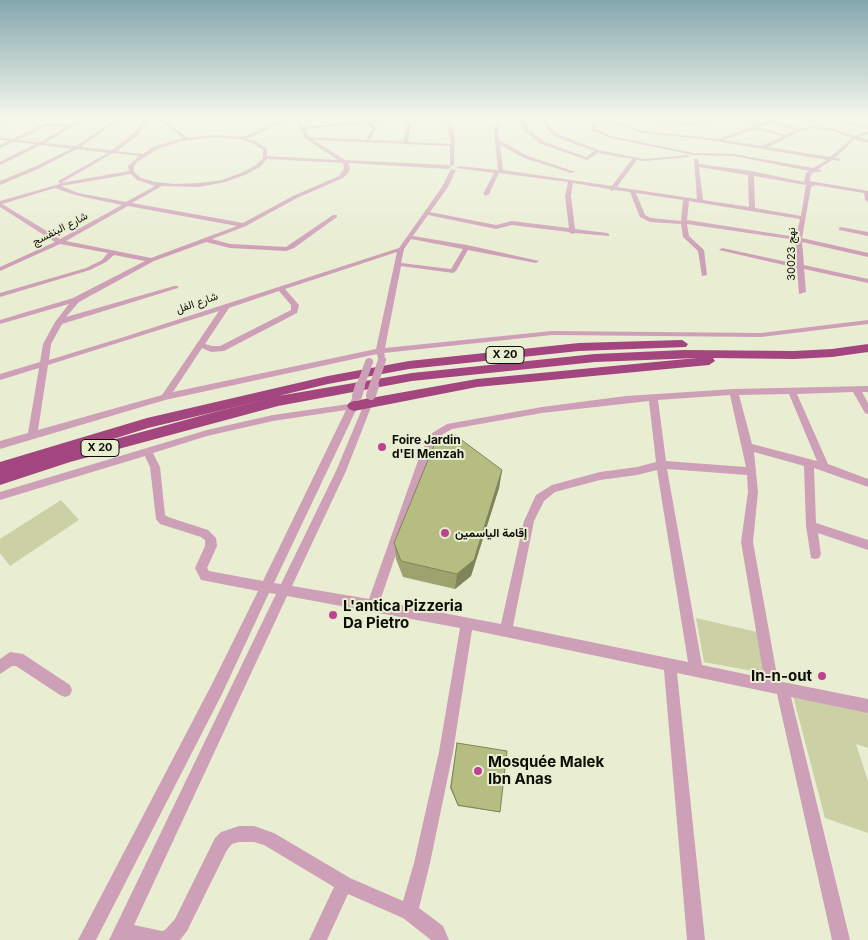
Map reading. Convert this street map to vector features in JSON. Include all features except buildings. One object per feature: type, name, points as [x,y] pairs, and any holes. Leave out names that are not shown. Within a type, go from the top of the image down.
[{"type":"highway","name":"X 20","points":[[0,468],[44,453],[148,423],[269,392],[409,365],[579,347],[677,344],[825,345],[868,340]]},
{"type":"highway","name":"X 20","points":[[0,479],[193,422],[278,401],[412,377],[595,358],[684,354],[804,354],[868,348]]},
{"type":"highway","points":[[363,400],[477,383],[557,374],[684,365],[746,354]]},
{"type":"highway","points":[[0,487],[147,442],[193,422]]},
{"type":"highway","points":[[0,459],[44,453]]},
{"type":"street","points":[[0,183],[49,162]]},
{"type":"street","points":[[55,186],[96,162]]},
{"type":"street","points":[[132,172],[135,162]]},
{"type":"street","points":[[0,203],[55,186],[132,172],[143,181],[160,185],[191,186],[223,181],[254,169],[261,162]]},
{"type":"street","points":[[0,322],[76,300],[152,260],[244,225],[295,197],[342,177],[347,168],[345,162],[499,171],[802,218]]},
{"type":"street","points":[[440,940],[437,932],[409,912],[344,884],[268,839],[254,834],[239,834],[227,838],[221,844],[181,925],[170,937],[162,940],[120,936],[341,471],[363,400],[381,356],[401,249],[445,187],[453,168],[453,162]]},
{"type":"street","points":[[486,194],[499,171],[499,162]]},
{"type":"street","points":[[545,162],[574,172]]},
{"type":"street","points":[[572,232],[568,181],[584,162]]},
{"type":"street","points":[[612,189],[633,162]]},
{"type":"street","points":[[638,162],[654,165],[656,162]]},
{"type":"street","points":[[697,162],[700,201]]},
{"type":"street","points":[[772,162],[819,171]]},
{"type":"street","name":"نهج 30023","points":[[802,292],[800,239],[802,218],[812,169],[826,162]]},
{"type":"street","name":"نهج 30023","points":[[810,182],[819,171],[835,162]]},
{"type":"street","points":[[698,165],[866,192],[868,200]]},
{"type":"street","points":[[751,173],[752,209]]},
{"type":"street","points":[[810,182],[868,186]]},
{"type":"street","name":"شارع البنفسج","points":[[0,268],[60,242],[160,185]]},
{"type":"street","points":[[55,186],[77,194],[244,225]]},
{"type":"street","points":[[633,192],[642,216],[645,219],[667,223],[684,222],[800,239],[868,255]]},
{"type":"street","points":[[686,199],[684,222],[687,240],[701,250],[704,275]]},
{"type":"street","points":[[0,203],[60,242],[152,260]]},
{"type":"street","points":[[426,213],[496,227],[512,223],[608,235]]},
{"type":"street","points":[[206,240],[230,246],[286,249],[292,247],[334,216]]},
{"type":"street","points":[[842,229],[868,234]]},
{"type":"street","points":[[408,237],[536,261]]},
{"type":"street","points":[[397,264],[453,271],[467,247]]},
{"type":"street","name":"شارع الفل","points":[[0,377],[44,365],[401,249]]},
{"type":"street","points":[[722,250],[868,281]]},
{"type":"street","points":[[0,295],[88,269],[104,261],[112,252]]},
{"type":"street","points":[[0,258],[8,265]]},
{"type":"street","points":[[59,322],[176,287]]},
{"type":"street","points":[[200,345],[211,349],[221,349],[294,310],[294,305],[280,288]]},
{"type":"street","points":[[34,434],[47,344],[59,322],[76,300]]},
{"type":"street","points":[[165,397],[227,305]]},
{"type":"street","points":[[0,445],[165,397],[381,356],[552,332],[761,335],[868,322]]},
{"type":"street","points":[[87,940],[217,689],[265,587],[363,400],[369,362],[381,356]]},
{"type":"street","points":[[372,607],[430,442],[441,430],[450,426],[542,410],[626,399],[734,392],[868,389]]},
{"type":"street","points":[[856,390],[868,411]]},
{"type":"street","points":[[792,391],[824,467]]},
{"type":"street","points":[[734,392],[752,471],[753,492],[748,542],[751,571],[777,686],[842,940]]},
{"type":"street","points":[[653,397],[661,465],[696,670]]},
{"type":"street","points":[[0,496],[147,450],[274,418],[363,400]]},
{"type":"street","points":[[748,447],[824,467],[868,483]]},
{"type":"street","points":[[147,450],[155,467],[160,516],[164,521],[204,533],[210,538],[211,546],[202,568],[205,576],[467,623],[868,706]]},
{"type":"street","points":[[809,463],[811,526],[815,554]]},
{"type":"street","points":[[506,631],[529,522],[540,498],[552,489],[576,481],[661,465],[752,471]]},
{"type":"street","points":[[811,526],[868,545]]},
{"type":"street","points":[[409,912],[422,863],[446,752],[467,623]]},
{"type":"street","points":[[0,667],[10,659],[18,659],[66,690]]},
{"type":"street","points":[[670,665],[696,940]]},
{"type":"street","points":[[318,940],[344,884]]},
{"type":"green space","points":[[61,500],[79,520],[10,566],[0,553],[0,539]]},
{"type":"green space","points":[[696,618],[757,632],[763,673],[704,662]]},
{"type":"green space","points":[[793,696],[868,710],[868,748],[856,744],[868,781],[868,833],[825,818]]},
{"type":"place","name":"Foire Jardin d'El Menzah","points":[[382,447]]},
{"type":"place","name":"إقامة الياسمين","points":[[445,533]]},
{"type":"place","name":"L'antica Pizzeria Da Pietro","points":[[333,615]]},
{"type":"place","name":"In-n-out","points":[[822,676]]},
{"type":"place","name":"Mosquée Malek Ibn Anas","points":[[478,771]]}]
